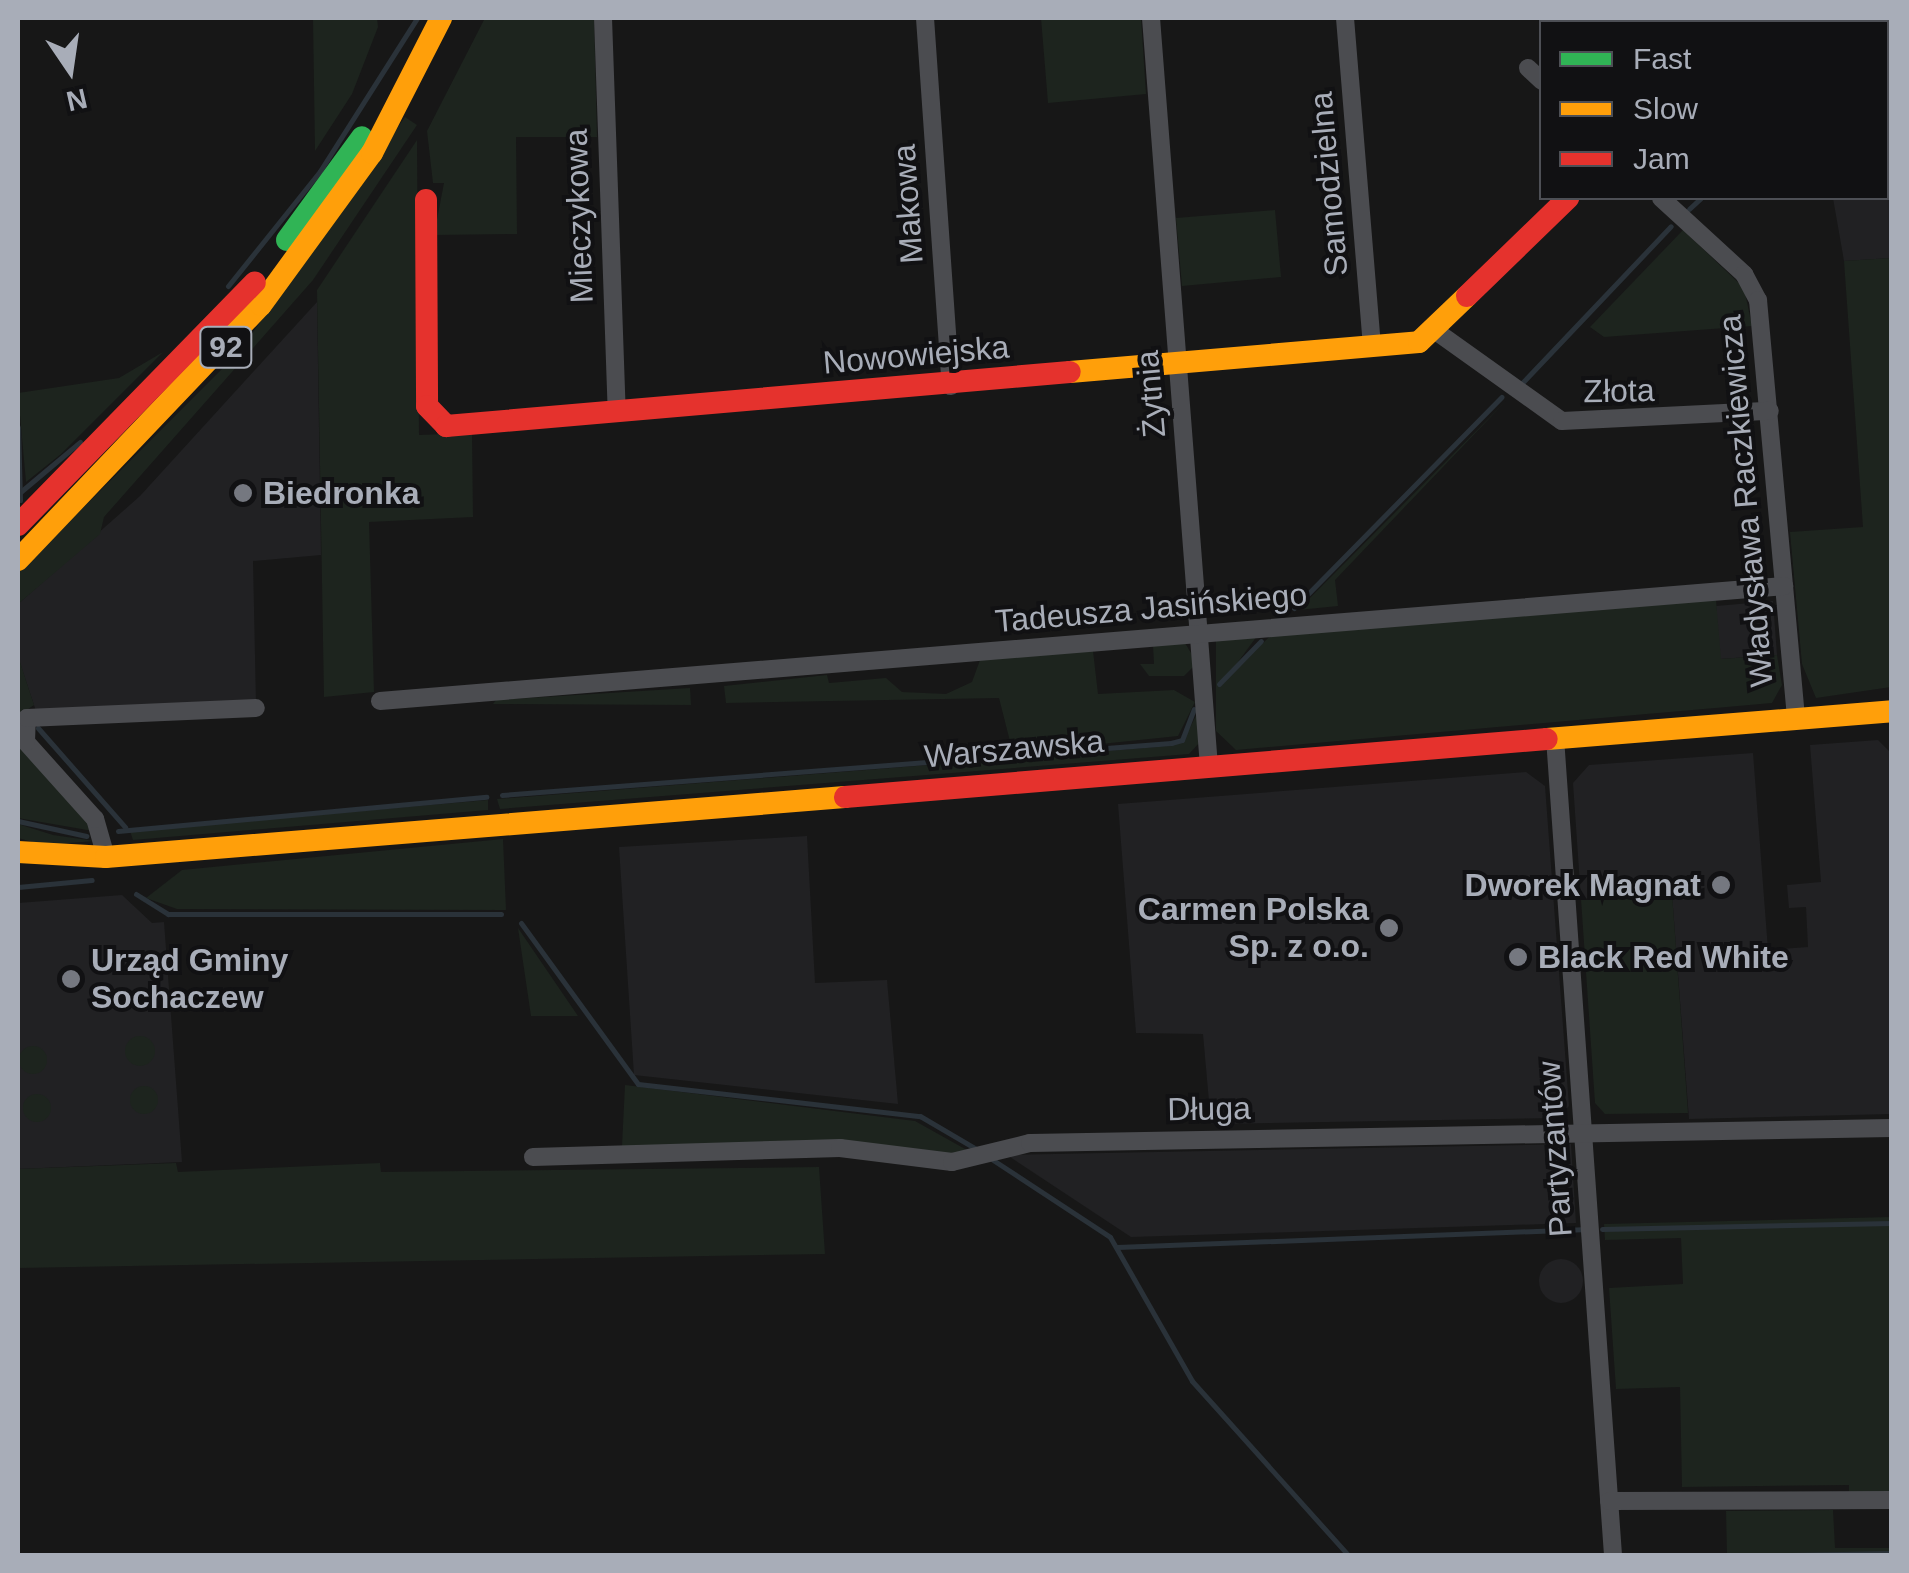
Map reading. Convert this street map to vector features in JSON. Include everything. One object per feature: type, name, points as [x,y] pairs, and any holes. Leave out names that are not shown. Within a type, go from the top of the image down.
[{"type":"street","name":"92","points":[[18,560],[261,305],[340,202],[441,18]]},
{"type":"street","name":"Mieczykowa","points":[[603,18],[617,412]]},
{"type":"street","name":"Makowa","points":[[926,18],[951,386]]},
{"type":"street","name":"Żytnia","points":[[1152,18],[1202,633],[1209,766]]},
{"type":"street","name":"Samodzielna","points":[[1345,18],[1372,346]]},
{"type":"street","name":"92","points":[[18,524],[242,299],[394,103]]},
{"type":"street","name":"Nowowiejska","points":[[426,200],[432,418],[446,426],[951,386],[1372,346],[1438,332]]},
{"type":"street","points":[[1438,332],[1566,200]]},
{"type":"street","name":"Władysława Raczkiewicza","points":[[1663,200],[1753,287],[1770,411],[1796,718]]},
{"type":"street","name":"Złota","points":[[1438,332],[1562,421],[1770,411]]},
{"type":"street","name":"Tadeusza Jasińskiego","points":[[380,702],[1784,586]]},
{"type":"street","points":[[106,857],[94,819],[26,742],[27,718],[256,708]]},
{"type":"street","name":"Warszawska","points":[[18,852],[106,857],[1892,710]]},
{"type":"street","name":"Partyzantów","points":[[1555,738],[1613,1556]]},
{"type":"street","name":"Długa","points":[[533,1157],[840,1148],[952,1162],[1030,1143],[1892,1128]]},
{"type":"street","points":[[1609,1500],[1892,1500]]},
{"type":"shaded area","points":[[313,18],[377,18],[378,27],[352,94],[315,151]]},
{"type":"shaded area","points":[[485,18],[594,18],[597,137],[516,137],[517,234],[434,235],[444,183],[433,183],[427,131]]},
{"type":"shaded area","points":[[1041,18],[1141,18],[1146,94],[1048,103]]},
{"type":"shaded area","points":[[1891,23],[1891,258],[1844,261],[1833,200],[1889,200]]},
{"type":"shaded area","points":[[405,117],[417,125],[313,280],[104,517],[100,534],[18,604],[18,573],[239,352]]},
{"type":"shaded area","points":[[417,140],[419,435],[472,433],[473,517],[369,522],[374,692],[324,697],[317,290]]},
{"type":"shaded area","points":[[1275,210],[1281,277],[1182,286],[1176,218]]},
{"type":"shaded area","points":[[1683,230],[1744,288],[1752,326],[1604,337],[1590,327]]},
{"type":"shaded area","points":[[1891,258],[1891,687],[1816,698],[1802,664],[1790,532],[1863,527],[1844,261]]},
{"type":"shaded area","points":[[317,302],[321,555],[253,561],[256,704],[37,714],[18,657],[18,604],[140,496]]},
{"type":"shaded area","points":[[163,352],[61,454],[26,482],[18,393],[119,378]]},
{"type":"shaded area","points":[[1507,400],[1335,580],[1338,606],[1298,610]]},
{"type":"shaded area","points":[[1716,600],[1721,659],[1777,655],[1782,685],[1772,703],[1236,750],[1216,731],[1216,641],[1257,636],[1219,688],[1270,636]]},
{"type":"shaded area","points":[[1773,601],[1777,655],[1720,659],[1716,606]]},
{"type":"shaded area","points":[[1185,643],[1197,663],[1184,676],[1149,676],[1140,664],[1154,664],[1153,646]]},
{"type":"shaded area","points":[[1093,651],[1098,694],[1174,690],[1195,702],[1178,736],[1013,753],[999,698],[726,703],[724,686],[827,675],[829,683],[886,678],[902,692],[946,694],[972,682],[980,660]]},
{"type":"shaded area","points":[[18,656],[34,705],[18,716],[19,681]]},
{"type":"shaded area","points":[[690,688],[691,705],[493,704],[496,700]]},
{"type":"shaded area","points":[[1200,708],[1202,740],[1189,754],[500,809],[497,799],[1170,746],[1183,741]]},
{"type":"shaded area","points":[[1878,740],[1891,753],[1891,1114],[1689,1119],[1672,894],[1581,899],[1573,783],[1589,765],[1753,753],[1768,950],[1808,947],[1806,907],[1789,908],[1787,885],[1821,882],[1810,745]]},
{"type":"shaded area","points":[[18,742],[63,789],[93,831],[18,818]]},
{"type":"shaded area","points":[[1526,772],[1545,786],[1569,1106],[1557,1118],[1211,1124],[1203,1034],[1136,1033],[1118,804]]},
{"type":"shaded area","points":[[488,800],[488,810],[133,840],[130,831]]},
{"type":"shaded area","points":[[18,824],[53,835],[95,841],[44,845],[18,838]]},
{"type":"shaded area","points":[[807,836],[815,983],[887,980],[898,1104],[634,1075],[619,847]]},
{"type":"shaded area","points":[[503,839],[506,910],[177,909],[146,898],[182,870]]},
{"type":"shaded area","points":[[1672,894],[1688,1113],[1605,1114],[1595,1103],[1581,899]]},
{"type":"shaded area","points":[[122,895],[152,923],[164,922],[182,1162],[18,1169],[18,903]]},
{"type":"shaded area","points":[[518,928],[578,1016],[531,1016]]},
{"type":"shaded area","points":[[140,1036],[150,1041],[155,1051],[150,1061],[140,1066],[130,1061],[125,1051],[130,1041]]},
{"type":"shaded area","points":[[33,1046],[43,1050],[47,1060],[43,1070],[33,1074],[23,1070],[19,1060],[23,1050]]},
{"type":"shaded area","points":[[625,1085],[915,1121],[974,1154],[571,1149],[622,1146]]},
{"type":"shaded area","points":[[144,1086],[154,1090],[158,1100],[154,1110],[144,1114],[134,1110],[130,1100],[134,1090]]},
{"type":"shaded area","points":[[37,1094],[47,1098],[51,1108],[47,1118],[37,1122],[27,1118],[23,1108],[27,1098]]},
{"type":"shaded area","points":[[1571,1144],[1576,1223],[1131,1237],[1007,1155]]},
{"type":"shaded area","points":[[176,1163],[178,1172],[380,1163],[381,1172],[819,1167],[825,1254],[18,1268],[18,1169]]},
{"type":"shaded area","points":[[1891,1217],[1891,1496],[1849,1496],[1849,1485],[1682,1487],[1680,1387],[1616,1389],[1609,1288],[1683,1284],[1681,1238],[1605,1240],[1604,1224]]},
{"type":"shaded area","points":[[1561,1259],[1577,1265],[1583,1281],[1577,1297],[1561,1303],[1545,1297],[1539,1281],[1545,1265]]},
{"type":"shaded area","points":[[1833,1510],[1835,1548],[1891,1548],[1891,1555],[1727,1555],[1726,1511]]},
{"type":"waterway","points":[[228,286],[320,171],[417,18]]},
{"type":"waterway","points":[[1689,209],[1699,200]]},
{"type":"waterway","points":[[1522,383],[1671,226]]},
{"type":"waterway","points":[[1294,608],[1501,397]]},
{"type":"waterway","points":[[18,427],[20,500]]},
{"type":"waterway","points":[[18,494],[80,442]]},
{"type":"waterway","points":[[1219,684],[1261,641]]},
{"type":"waterway","points":[[502,795],[1171,743],[1182,740],[1194,709]]},
{"type":"waterway","points":[[38,728],[125,827]]},
{"type":"waterway","points":[[118,831],[486,797]]},
{"type":"waterway","points":[[18,821],[86,836]]},
{"type":"waterway","points":[[18,887],[92,880]]},
{"type":"waterway","points":[[136,894],[168,914],[501,914]]},
{"type":"waterway","points":[[521,923],[638,1084],[920,1116],[978,1150]]},
{"type":"waterway","points":[[993,1160],[1110,1237],[1192,1381],[1349,1556]]},
{"type":"waterway","points":[[1602,1229],[1892,1223]]},
{"type":"waterway","points":[[1117,1247],[1582,1229]]},
{"type":"waterway","points":[[1790,1555],[1892,1553]]},
{"type":"traffic: fast","points":[[287,240],[362,137]]},
{"type":"traffic: slow","points":[[18,560],[261,305],[372,153],[441,18]]},
{"type":"traffic: slow","points":[[1070,372],[1419,342],[1467,296]]},
{"type":"traffic: slow","points":[[1547,739],[1892,711]]},
{"type":"traffic: slow","points":[[18,852],[106,857],[845,797]]},
{"type":"traffic: jam","points":[[426,200],[427,406],[446,426],[1070,372]]},
{"type":"traffic: jam","points":[[1467,296],[1566,200]]},
{"type":"traffic: jam","points":[[18,525],[255,282]]},
{"type":"traffic: jam","points":[[845,797],[1547,739]]},
{"type":"place","name":"Biedronka","points":[[243,493]]},
{"type":"place","name":"Dworek Magnat","points":[[1721,885]]},
{"type":"place","name":"Carmen Polska Sp. z o.o.","points":[[1389,928]]},
{"type":"place","name":"Black Red White","points":[[1518,957]]},
{"type":"place","name":"Urząd Gminy Sochaczew","points":[[71,979]]}]
